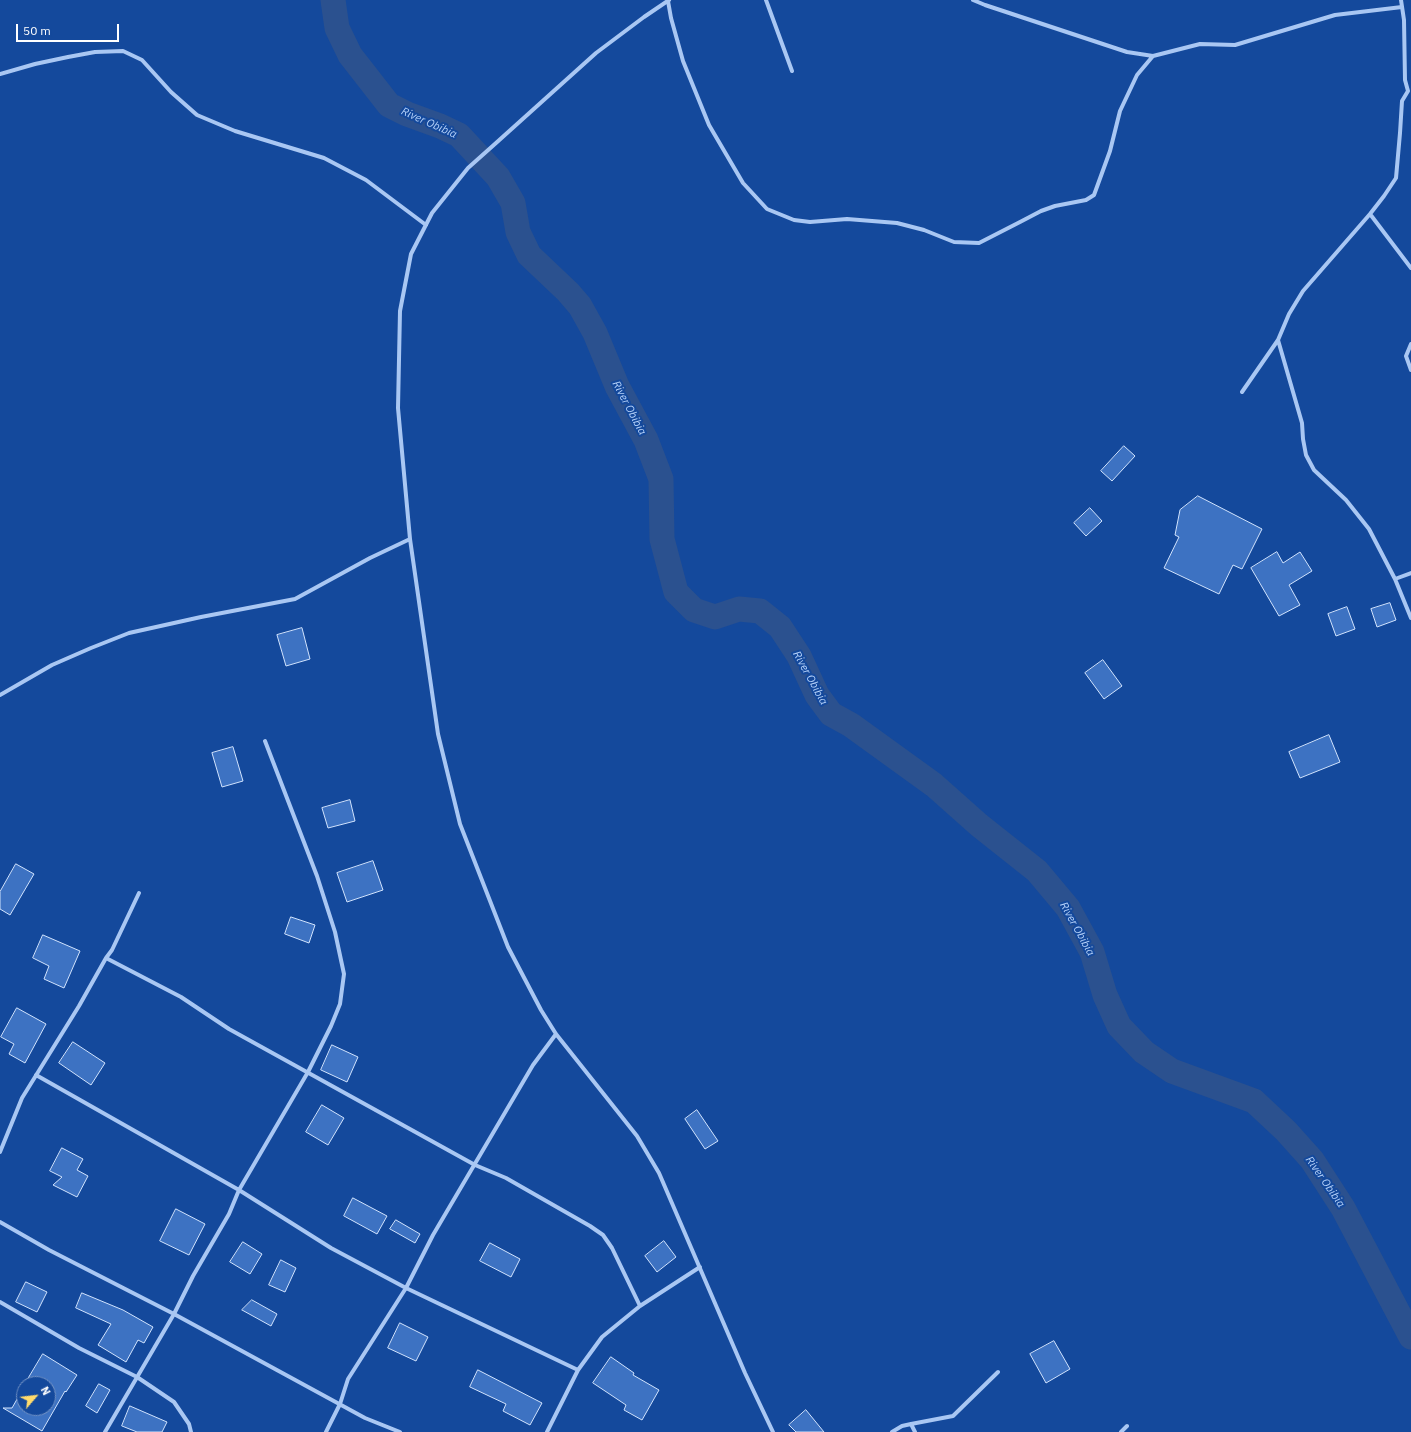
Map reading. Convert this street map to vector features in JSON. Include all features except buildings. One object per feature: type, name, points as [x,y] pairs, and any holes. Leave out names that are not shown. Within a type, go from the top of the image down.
[{"type":"street","points":[[773,1432],[745,1373],[659,1173],[637,1136],[556,1034],[541,1010],[508,947],[460,824],[438,734],[410,539],[398,408],[400,311],[411,254],[432,214],[468,168],[596,53],[669,0],[671,18],[683,60],[709,125],[743,183],[767,209],[794,220],[810,222],[847,219],[897,223],[924,230],[954,242],[979,243],[1041,210],[1086,200],[1094,195],[1110,151],[1120,111],[1137,75],[1153,56]]},
{"type":"street","points":[[766,0],[792,71]]},
{"type":"street","points":[[973,0],[992,8],[1127,52],[1153,56],[1200,44],[1234,45],[1335,15],[1402,7]]},
{"type":"street","points":[[1242,392],[1278,340],[1289,314],[1303,291],[1370,214],[1396,178],[1402,101],[1410,91],[1405,80],[1404,20],[1401,0]]},
{"type":"street","points":[[0,74],[35,64],[68,57],[95,52],[123,51],[142,60],[171,92],[197,115],[236,131],[324,158],[366,180],[426,225]]},
{"type":"street","points":[[1370,214],[1411,268]]},
{"type":"street","points":[[1278,340],[1302,423],[1306,456],[1314,470],[1346,500],[1368,530],[1395,579],[1411,618]]},
{"type":"street","points":[[1411,344],[1406,356],[1411,370]]},
{"type":"street","points":[[0,695],[52,665],[129,633],[201,617],[296,599],[370,558],[410,539]]},
{"type":"street","points":[[1395,579],[1411,573]]},
{"type":"street","points":[[105,1432],[174,1314],[193,1276],[229,1214],[239,1190],[308,1072],[331,1026],[340,1004],[344,974],[335,932],[317,876],[265,741]]},
{"type":"street","points":[[0,1152],[2,1143],[22,1098],[112,950],[139,893]]},
{"type":"street","points":[[106,958],[181,997],[229,1029],[475,1165],[506,1178],[550,1202],[590,1226],[603,1235],[612,1248],[640,1306]]},
{"type":"street","points":[[326,1432],[340,1404],[348,1379],[406,1288],[433,1235],[533,1065],[556,1034]]},
{"type":"street","points":[[36,1075],[239,1190],[331,1248],[406,1288],[578,1370]]},
{"type":"street","points":[[0,1222],[49,1250],[174,1314],[365,1418],[400,1432]]},
{"type":"street","points":[[547,1432],[578,1370],[602,1337],[640,1306],[700,1267]]},
{"type":"street","points":[[0,1302],[79,1348],[138,1377],[174,1402],[189,1424],[191,1432]]},
{"type":"street","points":[[892,1432],[902,1426],[953,1416],[998,1372]]},
{"type":"street","points":[[911,1424],[915,1432]]},
{"type":"street","points":[[1121,1432],[1126,1426]]},
{"type":"waterway","name":"River Obibia","points":[[333,0],[337,28],[350,55],[389,105],[459,135],[498,177],[513,203],[518,232],[529,255],[568,292],[580,306],[595,333],[617,386],[646,440],[661,479],[662,539],[676,592],[694,610],[715,617],[739,609],[760,611],[780,627],[799,656],[817,695],[831,714],[851,725],[934,785],[979,825],[1037,871],[1068,908],[1092,952],[1105,995],[1119,1026],[1144,1052],[1172,1071],[1254,1101],[1286,1131],[1312,1160],[1343,1208],[1411,1337]]}]
